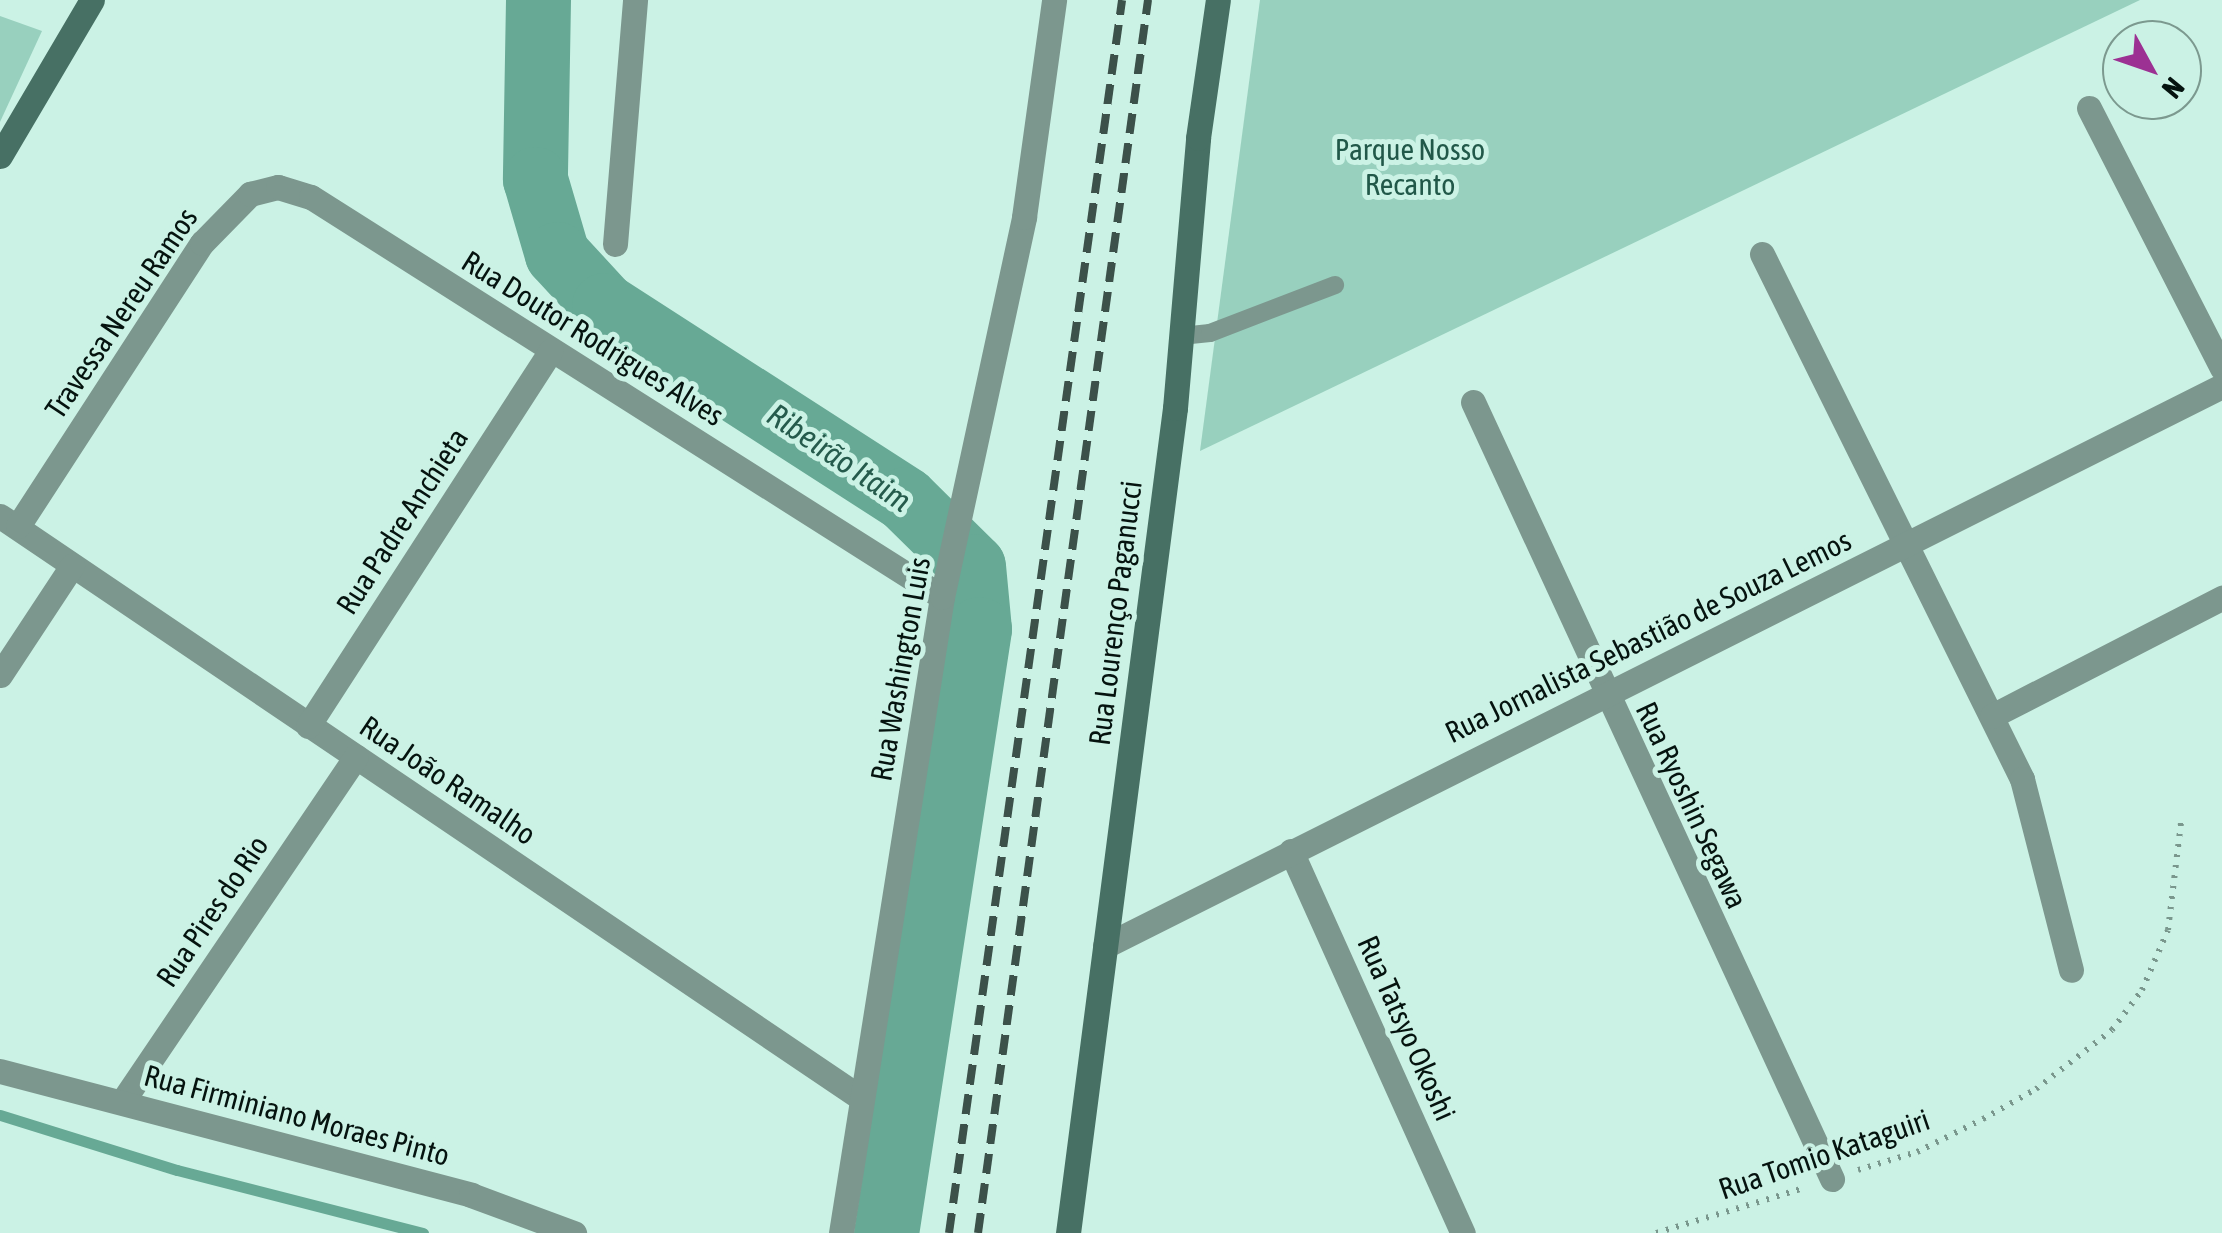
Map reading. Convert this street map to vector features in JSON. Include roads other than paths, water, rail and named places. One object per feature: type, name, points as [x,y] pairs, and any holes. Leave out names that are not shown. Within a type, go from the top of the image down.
[{"type":"main road","points":[[0,156],[92,0]]},
{"type":"main road","name":"Rua Lourenço Paganucci","points":[[1068,1233],[1181,336],[1218,0]]},
{"type":"street","points":[[616,244],[635,0]]},
{"type":"street","name":"Rua Washington Luis","points":[[842,1233],[942,597],[1024,217],[1054,0]]},
{"type":"street","points":[[2089,108],[2222,368]]},
{"type":"street","name":"Travessa Nereu Ramos","points":[[9,521],[228,213],[250,194],[278,187],[311,197]]},
{"type":"street","name":"Rua Doutor Rodrigues Alves","points":[[311,197],[942,597]]},
{"type":"street","points":[[1762,254],[2022,779],[2071,970]]},
{"type":"street","name":"Rua Padre Anchieta","points":[[308,726],[551,351]]},
{"type":"street","name":"Rua Jornalista Sebastião de Souza Lemos","points":[[1104,946],[2222,386]]},
{"type":"street","name":"Rua Ryoshin Segawa","points":[[1473,402],[1604,694],[1832,1179]]},
{"type":"street","name":"Rua João Ramalho","points":[[9,521],[861,1098]]},
{"type":"street","points":[[0,675],[72,566]]},
{"type":"street","points":[[1992,716],[2222,598]]},
{"type":"street","name":"Rua Pires do Rio","points":[[122,1102],[356,756]]},
{"type":"street","name":"Rua Tatsyo Okoshi","points":[[1291,850],[1463,1233]]},
{"type":"street","name":"Rua Firminiano Moraes Pinto","points":[[0,1070],[471,1195],[574,1233]]},
{"type":"lane","points":[[1181,336],[1210,333],[1334,285]]},
{"type":"waterway","name":"Ribeirão Itaim","points":[[538,0],[535,179],[557,254],[604,305],[905,499],[973,566],[979,629],[886,1233]]},
{"type":"waterway","points":[[0,1115],[177,1170],[423,1233]]},
{"type":"railway","points":[[949,1233],[1122,0]]},
{"type":"railway","points":[[978,1233],[1148,0]]},
{"type":"park label","name":"Parque Nosso Recanto","points":[[1410,166]]}]
